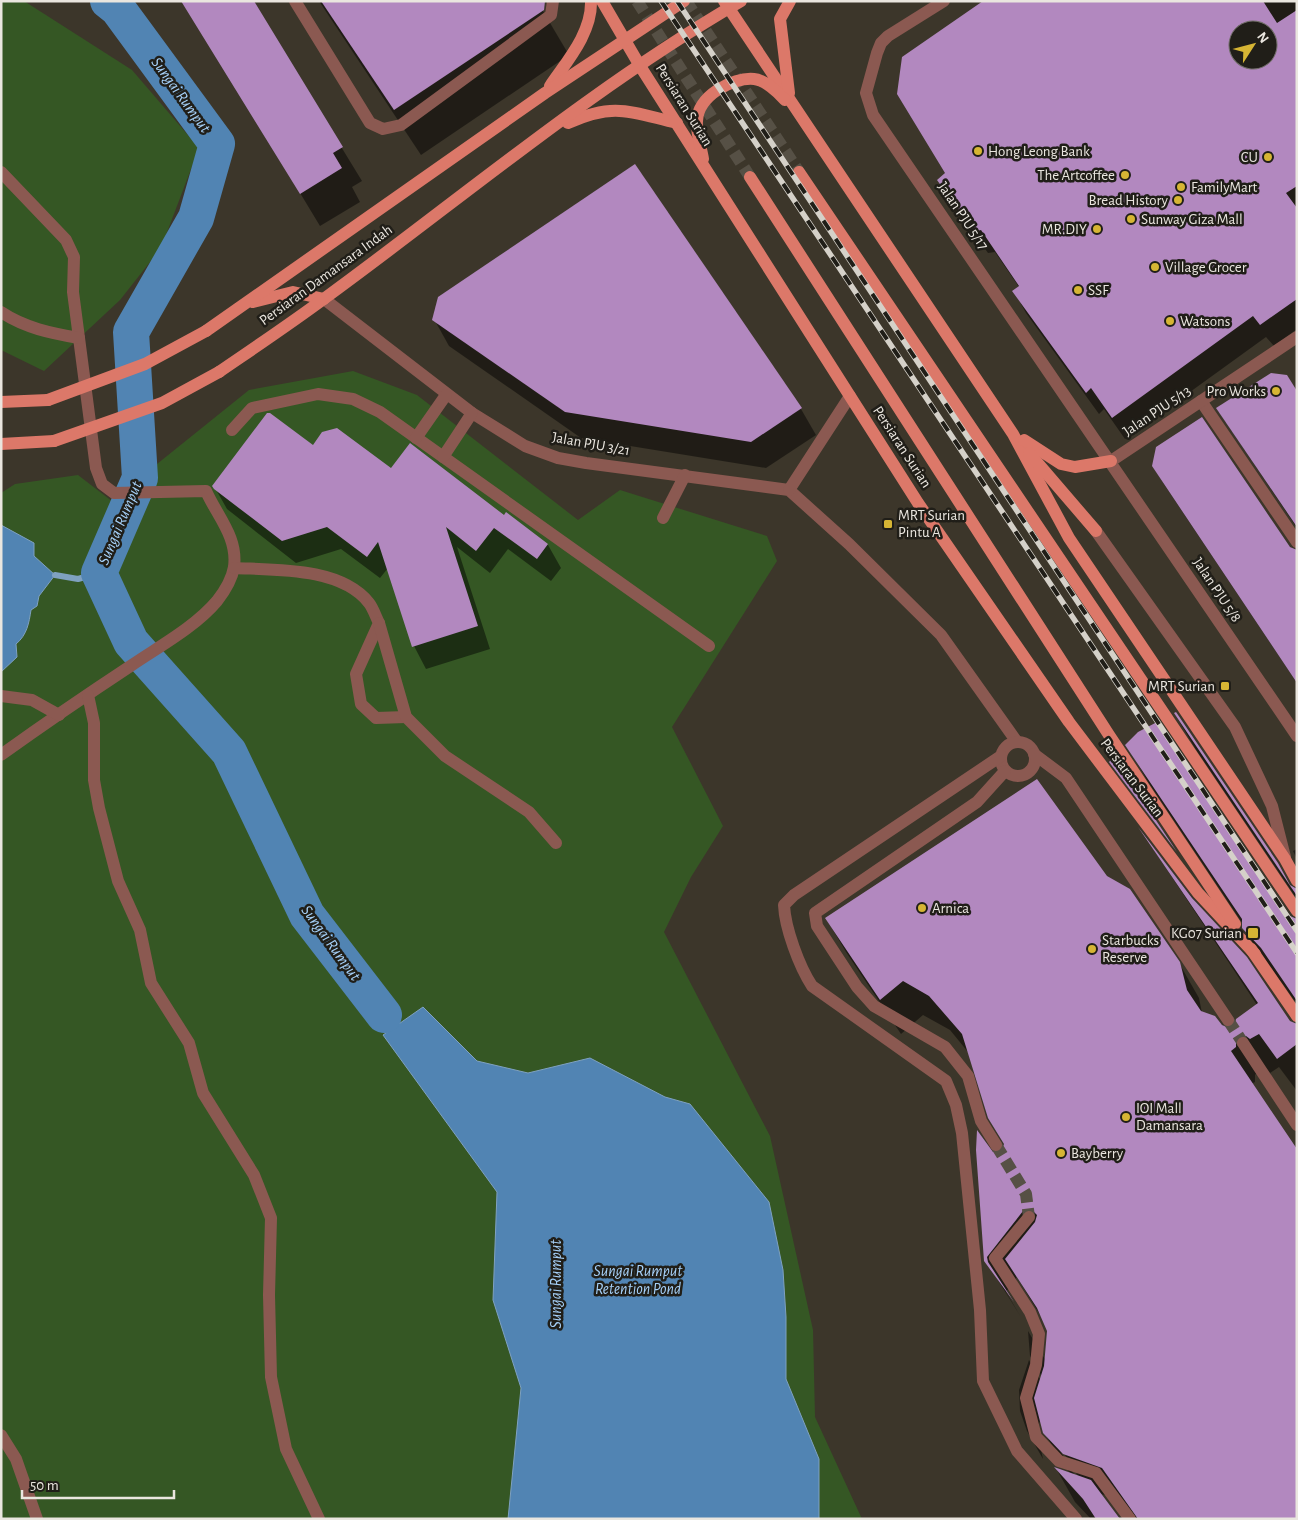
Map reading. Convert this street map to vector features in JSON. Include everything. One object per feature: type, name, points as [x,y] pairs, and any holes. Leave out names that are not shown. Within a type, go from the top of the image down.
[{"type":"main road","points":[[545,93],[575,50],[591,16],[591,1]]},
{"type":"main road","name":"Persiaran Surian","points":[[602,1],[624,41],[918,503],[1069,722],[1198,893],[1255,954]]},
{"type":"main road","name":"Persiaran Damansara Indah","points":[[1,402],[48,400],[145,364],[206,331],[545,93],[684,1]]},
{"type":"main road","name":"Persiaran Damansara Indah","points":[[1,444],[54,441],[162,403],[219,372],[324,299],[538,137],[726,5],[740,1]]},
{"type":"main road","points":[[790,1],[780,19],[790,98]]},
{"type":"main road","points":[[726,5],[1013,434],[1069,538],[1285,859],[1297,881]]},
{"type":"main road","points":[[704,167],[696,120],[701,108],[715,92],[733,80],[756,79],[777,91],[805,121]]},
{"type":"main road","points":[[538,137],[586,116],[611,110],[630,112],[677,123]]},
{"type":"main road","points":[[799,172],[1297,911]]},
{"type":"main road","name":"Persiaran Surian","points":[[750,177],[1108,735],[1297,1016]]},
{"type":"main road","points":[[239,307],[293,292],[324,299]]},
{"type":"main road","points":[[1013,434],[1061,464],[1075,467],[1111,461]]},
{"type":"main road","points":[[1013,434],[1096,531]]},
{"type":"street","points":[[295,1],[370,122],[383,129],[400,125],[551,15],[553,1]]},
{"type":"street","name":"Jalan PJU 5/17","points":[[944,1],[888,36],[881,43],[866,93],[868,103],[873,115],[1111,461]]},
{"type":"street","points":[[1,172],[66,240],[74,257],[74,292],[79,338],[96,468],[102,484],[114,493],[206,491],[214,508],[226,525],[233,542],[234,568],[227,585],[216,601],[202,615],[152,652],[1,755]]},
{"type":"street","name":"Jalan PJU 3/21","points":[[324,299],[446,395],[525,446],[558,458],[789,490]]},
{"type":"street","points":[[1,312],[25,326],[79,338]]},
{"type":"street","name":"Jalan PJU 5/13","points":[[1111,461],[1297,337]]},
{"type":"street","points":[[232,430],[252,408],[318,394],[353,399],[380,412],[709,646]]},
{"type":"street","points":[[416,438],[446,395]]},
{"type":"street","points":[[850,396],[789,490],[849,544],[942,635],[1017,742]]},
{"type":"street","points":[[1201,401],[1297,542]]},
{"type":"street","points":[[443,457],[472,413]]},
{"type":"street","name":"Jalan PJU 5/8","points":[[1111,461],[1297,736]]},
{"type":"street","points":[[664,518],[685,475]]},
{"type":"street","points":[[1096,531],[1235,727],[1272,806],[1285,859]]},
{"type":"street","points":[[234,568],[285,570],[343,582],[368,602],[379,623],[406,717],[445,756],[529,812],[556,843]]},
{"type":"street","points":[[379,623],[356,674],[361,704],[376,718],[406,717]]},
{"type":"street","points":[[88,695],[94,723],[94,780],[99,808],[118,881],[140,930],[151,982],[189,1043],[203,1092],[254,1175],[271,1218],[269,1295],[271,1377],[286,1449],[319,1519]]},
{"type":"street","points":[[1,696],[32,700],[59,715]]},
{"type":"street","points":[[1076,1519],[1017,1451],[983,1381],[980,1310],[962,1133],[956,1105],[946,1081],[812,986],[805,976],[785,916],[784,905],[794,895],[1001,756],[1007,746],[1017,742],[1028,745],[1034,754],[1066,778],[1228,1020]]},
{"type":"street","points":[[1001,756],[1002,766],[1005,771],[1016,776],[1026,774],[1034,766],[1034,754]]},
{"type":"street","points":[[996,1145],[981,1121],[968,1076],[945,1047],[874,1006],[857,987],[817,926],[815,913],[977,802],[1005,771]]},
{"type":"street","points":[[1243,1043],[1297,1125]]},
{"type":"street","points":[[1028,1217],[994,1258],[1030,1312],[1039,1334],[1036,1365],[1026,1398],[1036,1437],[1059,1461],[1096,1473],[1130,1519]]},
{"type":"street","points":[[1,1435],[16,1459],[37,1519]]},
{"type":"green space","points":[[1,1],[24,1],[132,70],[199,148],[161,248],[120,300],[44,371],[1,350]]},
{"type":"green space","points":[[353,371],[417,395],[578,520],[620,490],[767,536],[777,561],[672,727],[723,826],[691,877],[664,932],[770,1136],[813,1330],[815,1417],[862,1519],[1,1519],[1,493],[15,484],[78,475],[117,505],[157,464],[249,390]]},
{"type":"water","points":[[1,525],[34,543],[34,556],[55,575],[39,596],[37,606],[31,610],[25,633],[16,644],[17,657],[1,672]]},
{"type":"water","name":"Sungai Rumput Retention Pond","points":[[423,1007],[477,1061],[528,1073],[590,1058],[665,1097],[690,1104],[769,1202],[783,1270],[786,1317],[786,1379],[819,1459],[819,1519],[508,1519],[521,1388],[493,1300],[497,1192],[383,1035]]},
{"type":"building","points":[[181,1],[254,1],[343,147],[333,153],[342,168],[300,194]]},
{"type":"building","points":[[321,1],[545,1],[544,10],[394,110]]},
{"type":"building","name":"Sunway Giza Mall","points":[[983,1],[1263,1],[1275,20],[1228,20],[1228,70],[1278,70],[1278,22],[1297,10],[1297,186],[1286,193],[1297,208],[1297,299],[1260,325],[1253,316],[1112,418],[1091,388],[1086,393],[1012,291],[1019,286],[981,230],[974,232],[937,180],[945,173],[897,94],[902,57]]},
{"type":"building","points":[[635,164],[802,408],[751,442],[565,412],[432,320],[438,297]]},
{"type":"building","points":[[1271,373],[1287,375],[1297,391],[1297,527],[1216,408]]},
{"type":"building","points":[[267,413],[270,413],[313,445],[322,432],[337,428],[391,468],[410,443],[504,515],[506,512],[548,544],[537,559],[494,528],[476,551],[446,527],[478,626],[412,647],[378,542],[367,557],[327,527],[282,541],[212,486]]},
{"type":"building","points":[[1202,417],[1290,547],[1297,550],[1297,683],[1152,466],[1156,447]]},
{"type":"building","points":[[1176,712],[1278,863],[1290,885],[1297,889],[1297,896],[1174,713]]},
{"type":"building","points":[[1159,721],[1290,916],[1297,919],[1297,1001],[1261,948],[1242,928],[1242,919],[1125,745],[1138,732]]},
{"type":"building","points":[[1114,757],[1177,852],[1109,762]]},
{"type":"building","name":"IOI Mall Damansara","points":[[1037,779],[1107,876],[1130,889],[1180,962],[1187,990],[1201,1011],[1215,1016],[1222,1025],[1229,1028],[1235,1024],[1236,1019],[1258,1003],[1138,827],[1192,898],[1247,957],[1290,1021],[1297,1024],[1297,1044],[1277,1059],[1259,1034],[1250,1039],[1246,1036],[1239,1036],[1236,1040],[1236,1047],[1231,1051],[1297,1149],[1297,1519],[1138,1519],[1102,1468],[1063,1454],[1043,1433],[1034,1398],[1044,1366],[1047,1331],[1037,1308],[1005,1259],[1035,1222],[1037,1215],[1031,1209],[1023,1211],[987,1257],[988,1262],[1014,1302],[984,1261],[976,1150],[977,1130],[993,1152],[1001,1152],[1004,1144],[988,1118],[962,1034],[929,996],[903,981],[880,1000],[825,918]]},
{"type":"building","points":[[1054,1467],[1091,1480],[1120,1519],[1096,1519],[1083,1499]]},
{"type":"waterway","name":"Sungai Rumput","points":[[108,1],[118,9],[217,144],[196,218],[131,332],[140,478],[99,573],[131,642],[229,752],[307,915],[384,1015]]},
{"type":"waterway","points":[[55,575],[78,579],[99,573]]},
{"type":"tunnel","points":[[637,1],[750,177]]},
{"type":"tunnel","points":[[686,1],[799,172]]},
{"type":"tunnel","points":[[1228,1020],[1243,1043]]},
{"type":"tunnel","points":[[996,1145],[1026,1194],[1029,1217]]},
{"type":"railway","points":[[661,1],[1297,953]]},
{"type":"railway","points":[[677,1],[1297,931]]},
{"type":"place","name":"Hong Leong Bank","points":[[978,151]]},
{"type":"place","name":"CU","points":[[1268,157]]},
{"type":"place","name":"The Artcoffee","points":[[1125,175]]},
{"type":"place","name":"FamilyMart","points":[[1181,187]]},
{"type":"place","name":"Bread History","points":[[1178,200]]},
{"type":"place","name":"Sunway Giza Mall","points":[[1131,219]]},
{"type":"place","name":"MR.DIY","points":[[1097,229]]},
{"type":"place","name":"Village Grocer","points":[[1155,267]]},
{"type":"place","name":"SSF","points":[[1078,290]]},
{"type":"place","name":"Watsons","points":[[1170,321]]},
{"type":"place","name":"Pro Works","points":[[1276,391]]},
{"type":"place","name":"MRT Surian Pintu A","points":[[888,524]]},
{"type":"place","name":"MRT Surian","points":[[1225,686]]},
{"type":"place","name":"Arnica","points":[[922,908]]},
{"type":"place","name":"KG07 Surian","points":[[1253,933]]},
{"type":"place","name":"Starbucks Reserve","points":[[1092,949]]},
{"type":"place","name":"IOI Mall Damansara","points":[[1126,1117]]},
{"type":"place","name":"Bayberry","points":[[1061,1153]]}]
